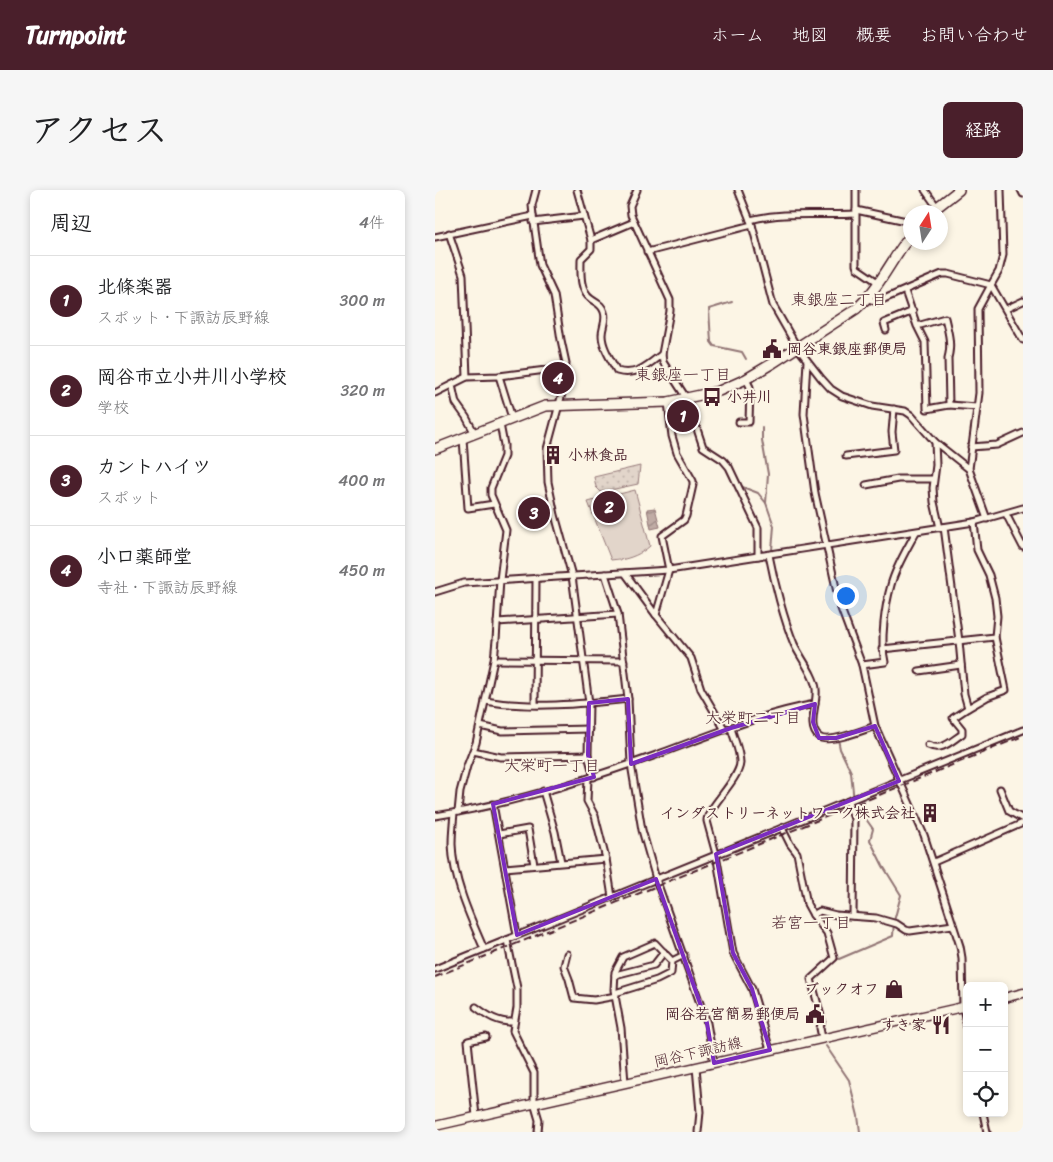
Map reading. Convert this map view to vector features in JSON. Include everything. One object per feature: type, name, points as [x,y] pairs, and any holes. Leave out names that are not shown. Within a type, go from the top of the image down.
[{"type":"main road","points":[[940,205],[959,190]]},
{"type":"main road","points":[[435,449],[475,435],[512,418],[545,406],[559,404],[668,402],[719,391],[746,379],[853,312],[880,283],[903,243]]},
{"type":"main road","points":[[1008,997],[1023,994]]},
{"type":"main road","name":"岡谷下諏訪線","points":[[435,1126],[963,1007]]},
{"type":"street","points":[[536,190],[533,219],[540,265],[554,295],[567,371],[547,449],[549,482],[555,515],[573,576],[584,661],[589,703],[591,778],[587,801],[595,816],[606,859],[612,897]]},
{"type":"street","points":[[577,190],[591,240],[591,248],[581,259],[581,278],[586,295],[591,300],[599,303],[604,311],[605,321],[602,334],[608,355],[617,371],[626,372],[642,370],[662,354]]},
{"type":"street","points":[[637,190],[630,206],[631,215],[671,305],[662,354],[663,362],[687,398],[703,448],[723,460],[729,467],[758,528],[758,556]]},
{"type":"street","points":[[738,190],[751,222],[773,305],[797,348],[807,361],[831,389],[841,396],[872,406],[905,411],[911,414],[935,442],[969,469]]},
{"type":"street","points":[[856,190],[856,266],[880,283]]},
{"type":"street","points":[[925,190],[932,205]]},
{"type":"street","points":[[987,519],[969,469],[979,393],[978,309],[999,271],[1003,255],[1001,190]]},
{"type":"street","points":[[1021,190],[1023,194]]},
{"type":"street","points":[[647,252],[751,222],[765,216],[855,212],[903,221]]},
{"type":"street","points":[[435,237],[533,219],[584,216]]},
{"type":"street","points":[[591,240],[634,222]]},
{"type":"street","points":[[449,233],[463,275],[467,376]]},
{"type":"street","points":[[868,298],[877,302],[942,274],[991,285],[1023,340]]},
{"type":"street","points":[[905,291],[917,326],[925,342],[927,409],[949,405],[977,407]]},
{"type":"street","points":[[1006,309],[1023,301]]},
{"type":"street","points":[[886,330],[884,323],[913,311]]},
{"type":"street","points":[[917,326],[945,318],[950,350],[948,358],[949,405]]},
{"type":"street","points":[[807,361],[804,414],[815,493],[840,606],[862,665],[875,726],[924,835],[934,862],[962,958],[963,982]]},
{"type":"street","points":[[435,393],[467,376],[499,376],[546,370],[567,371]]},
{"type":"street","points":[[499,376],[512,418]]},
{"type":"street","points":[[739,422],[749,422],[750,387],[746,379]]},
{"type":"street","points":[[452,385],[456,404],[466,417],[475,435]]},
{"type":"street","points":[[656,615],[669,570],[662,536],[684,520],[693,485],[693,481],[677,453],[672,436],[668,402]]},
{"type":"street","points":[[846,456],[894,450],[894,409]]},
{"type":"street","points":[[484,949],[470,917],[459,884],[452,846],[459,792],[480,726],[494,660],[506,530],[491,495],[491,488],[504,456],[500,424]]},
{"type":"street","points":[[971,447],[997,445],[1023,433]]},
{"type":"street","points":[[463,439],[468,508],[495,504]]},
{"type":"street","points":[[935,442],[934,502],[942,527],[959,641],[963,694],[968,708]]},
{"type":"street","points":[[866,485],[898,479],[933,479]]},
{"type":"street","points":[[435,592],[464,583],[669,570],[974,522],[1023,508]]},
{"type":"street","points":[[1006,514],[1023,546]]},
{"type":"street","points":[[929,745],[935,748],[945,746],[962,734],[962,729],[953,718],[987,697],[1006,690],[995,637],[997,616],[995,598],[989,575],[977,550],[974,522]]},
{"type":"street","points":[[862,665],[885,662],[882,642],[891,585],[899,564],[916,532]]},
{"type":"street","points":[[769,555],[791,637],[815,683],[814,728],[821,739],[836,738],[875,726]]},
{"type":"street","points":[[625,573],[691,658],[701,689],[728,729],[737,749],[740,762],[739,770],[706,816],[716,854],[733,953],[752,989],[771,1050]]},
{"type":"street","points":[[605,574],[618,614],[628,699],[631,764],[642,830],[656,879],[707,1023],[714,1063]]},
{"type":"street","points":[[535,704],[536,578]]},
{"type":"street","points":[[497,622],[618,614]]},
{"type":"street","points":[[882,649],[995,637]]},
{"type":"street","points":[[494,660],[624,661]]},
{"type":"street","points":[[919,671],[961,665]]},
{"type":"street","points":[[485,701],[508,705],[589,703],[628,699]]},
{"type":"street","points":[[435,816],[456,813],[543,792],[591,778],[791,708],[815,704]]},
{"type":"street","points":[[480,726],[502,731],[589,729]]},
{"type":"street","points":[[435,969],[1023,730]]},
{"type":"street","points":[[473,751],[501,757],[589,755]]},
{"type":"street","points":[[934,862],[1023,823],[1009,810],[1000,788]]},
{"type":"street","points":[[543,792],[555,832],[561,862]]},
{"type":"street","points":[[848,801],[855,819],[853,916]]},
{"type":"street","points":[[493,804],[517,935]]},
{"type":"street","points":[[782,828],[797,853],[807,904],[827,933],[834,958],[811,980],[822,1020],[820,1028],[822,1038]]},
{"type":"street","points":[[499,834],[528,829],[534,865]]},
{"type":"street","points":[[505,868],[606,859]]},
{"type":"street","points":[[813,915],[820,911],[876,918],[897,924],[910,931],[953,925]]},
{"type":"street","points":[[507,940],[517,988],[517,1008],[513,1031],[533,1073],[534,1103],[539,1120],[539,1132]]},
{"type":"street","points":[[567,954],[564,966],[574,998],[594,1000],[616,995],[657,980],[671,973],[672,961],[655,943],[623,957],[615,972],[616,995],[623,1044],[625,1083]]},
{"type":"street","points":[[615,976],[653,965],[664,952]]},
{"type":"street","points":[[672,961],[684,955]]},
{"type":"street","points":[[476,1006],[490,1017],[504,1023],[514,1022]]},
{"type":"street","points":[[476,1116],[468,1041],[486,1037]]},
{"type":"street","points":[[695,1067],[700,1112],[698,1132]]},
{"type":"street","points":[[984,1117],[987,1132]]},
{"type":"highlighted area","points":[[628,699],[631,764],[731,728],[815,704],[813,722],[819,738],[836,738],[875,726],[899,781],[716,854],[733,953],[752,989],[770,1050],[714,1063],[707,1023],[656,879],[517,935],[493,804],[594,777],[588,755],[589,703]]},
{"type":"shaded area","points":[[640,466],[638,484],[601,492],[596,487],[594,477]]},
{"type":"shaded area","points":[[635,490],[650,546],[632,557],[611,560],[588,502]]},
{"type":"water","points":[[655,508],[660,527],[651,529],[647,509]]},
{"type":"waterway","points":[[732,302],[709,309],[711,342],[714,346],[742,352],[746,359]]},
{"type":"waterway","points":[[762,427],[762,440],[768,474],[766,503]]},
{"type":"waterway","points":[[740,486],[758,493],[766,503],[774,526],[772,550]]},
{"type":"waterway","points":[[838,739],[840,749],[851,772],[854,802],[873,829],[870,840],[901,895],[894,921],[893,936],[839,959]]},
{"type":"waterway","points":[[826,1046],[849,1080],[860,1132]]},
{"type":"railway","points":[[435,977],[1023,736]]},
{"type":"place","name":"岡谷東銀座郵便局","points":[[772,349]]},
{"type":"place","name":"小口薬師堂","points":[[558,378]]},
{"type":"place","name":"小井川","points":[[712,397]]},
{"type":"place","name":"北條楽器","points":[[683,416]]},
{"type":"place","name":"小林食品","points":[[553,455]]},
{"type":"place","name":"岡谷市立小井川小学校","points":[[609,507]]},
{"type":"place","name":"カントハイツ","points":[[534,513]]},
{"type":"place","name":"インダストリーネットワーク株式会社","points":[[930,813]]},
{"type":"place","name":"ブックオフ","points":[[894,989]]},
{"type":"place","name":"岡谷若宮簡易郵便局","points":[[815,1014]]},
{"type":"place","name":"すき家","points":[[941,1025]]},
{"type":"district","name":"東銀座二丁目","points":[[839,299]]},
{"type":"district","name":"東銀座一丁目","points":[[683,374]]},
{"type":"district","name":"大栄町二丁目","points":[[753,717]]},
{"type":"district","name":"大栄町一丁目","points":[[552,765]]},
{"type":"district","name":"若宮一丁目","points":[[811,922]]}]
